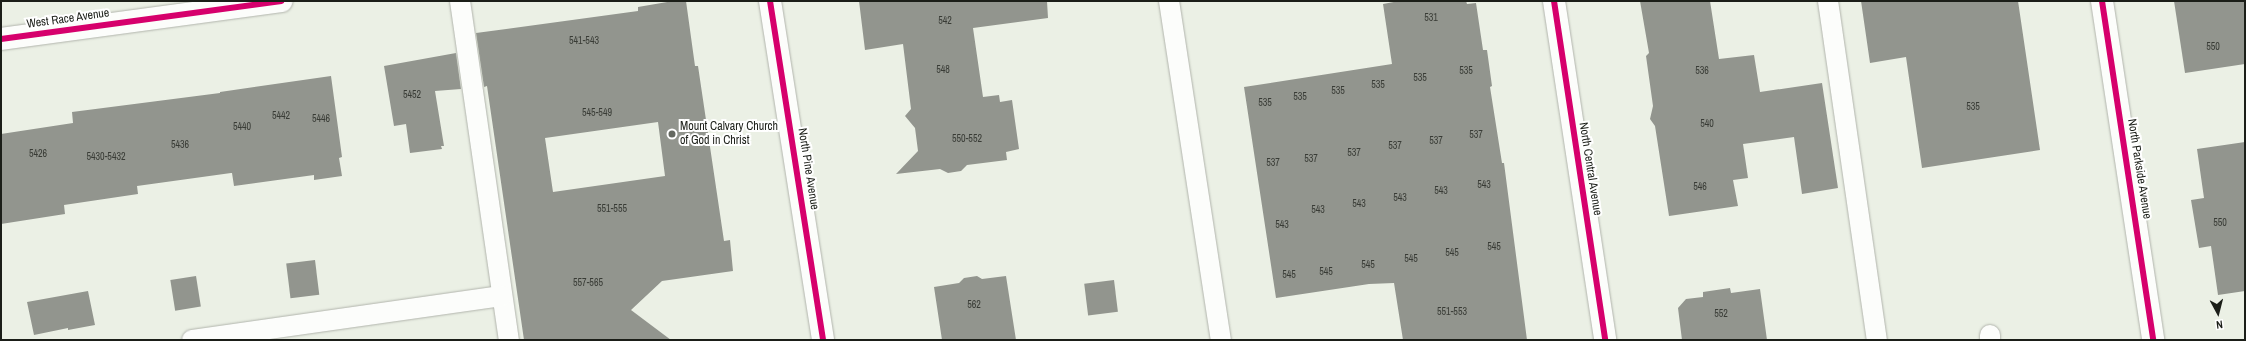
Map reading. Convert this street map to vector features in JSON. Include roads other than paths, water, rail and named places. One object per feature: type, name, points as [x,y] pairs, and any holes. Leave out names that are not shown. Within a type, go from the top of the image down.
[{"type":"street","name":"West Race Avenue","points":[[1,39],[281,1]]},
{"type":"street","name":"North Pine Avenue","points":[[770,1],[823,340]]},
{"type":"street","name":"North Central Avenue","points":[[1554,1],[1605,340]]},
{"type":"street","name":"North Parkside Avenue","points":[[2102,1],[2153,340]]},
{"type":"lane","points":[[460,1],[509,340]]},
{"type":"lane","points":[[1168,1],[1221,340]]},
{"type":"lane","points":[[1828,1],[1877,340]]},
{"type":"lane","points":[[192,340],[502,296]]},
{"type":"place","name":"Mount Calvary Church of God in Christ","points":[[672,134]]}]
